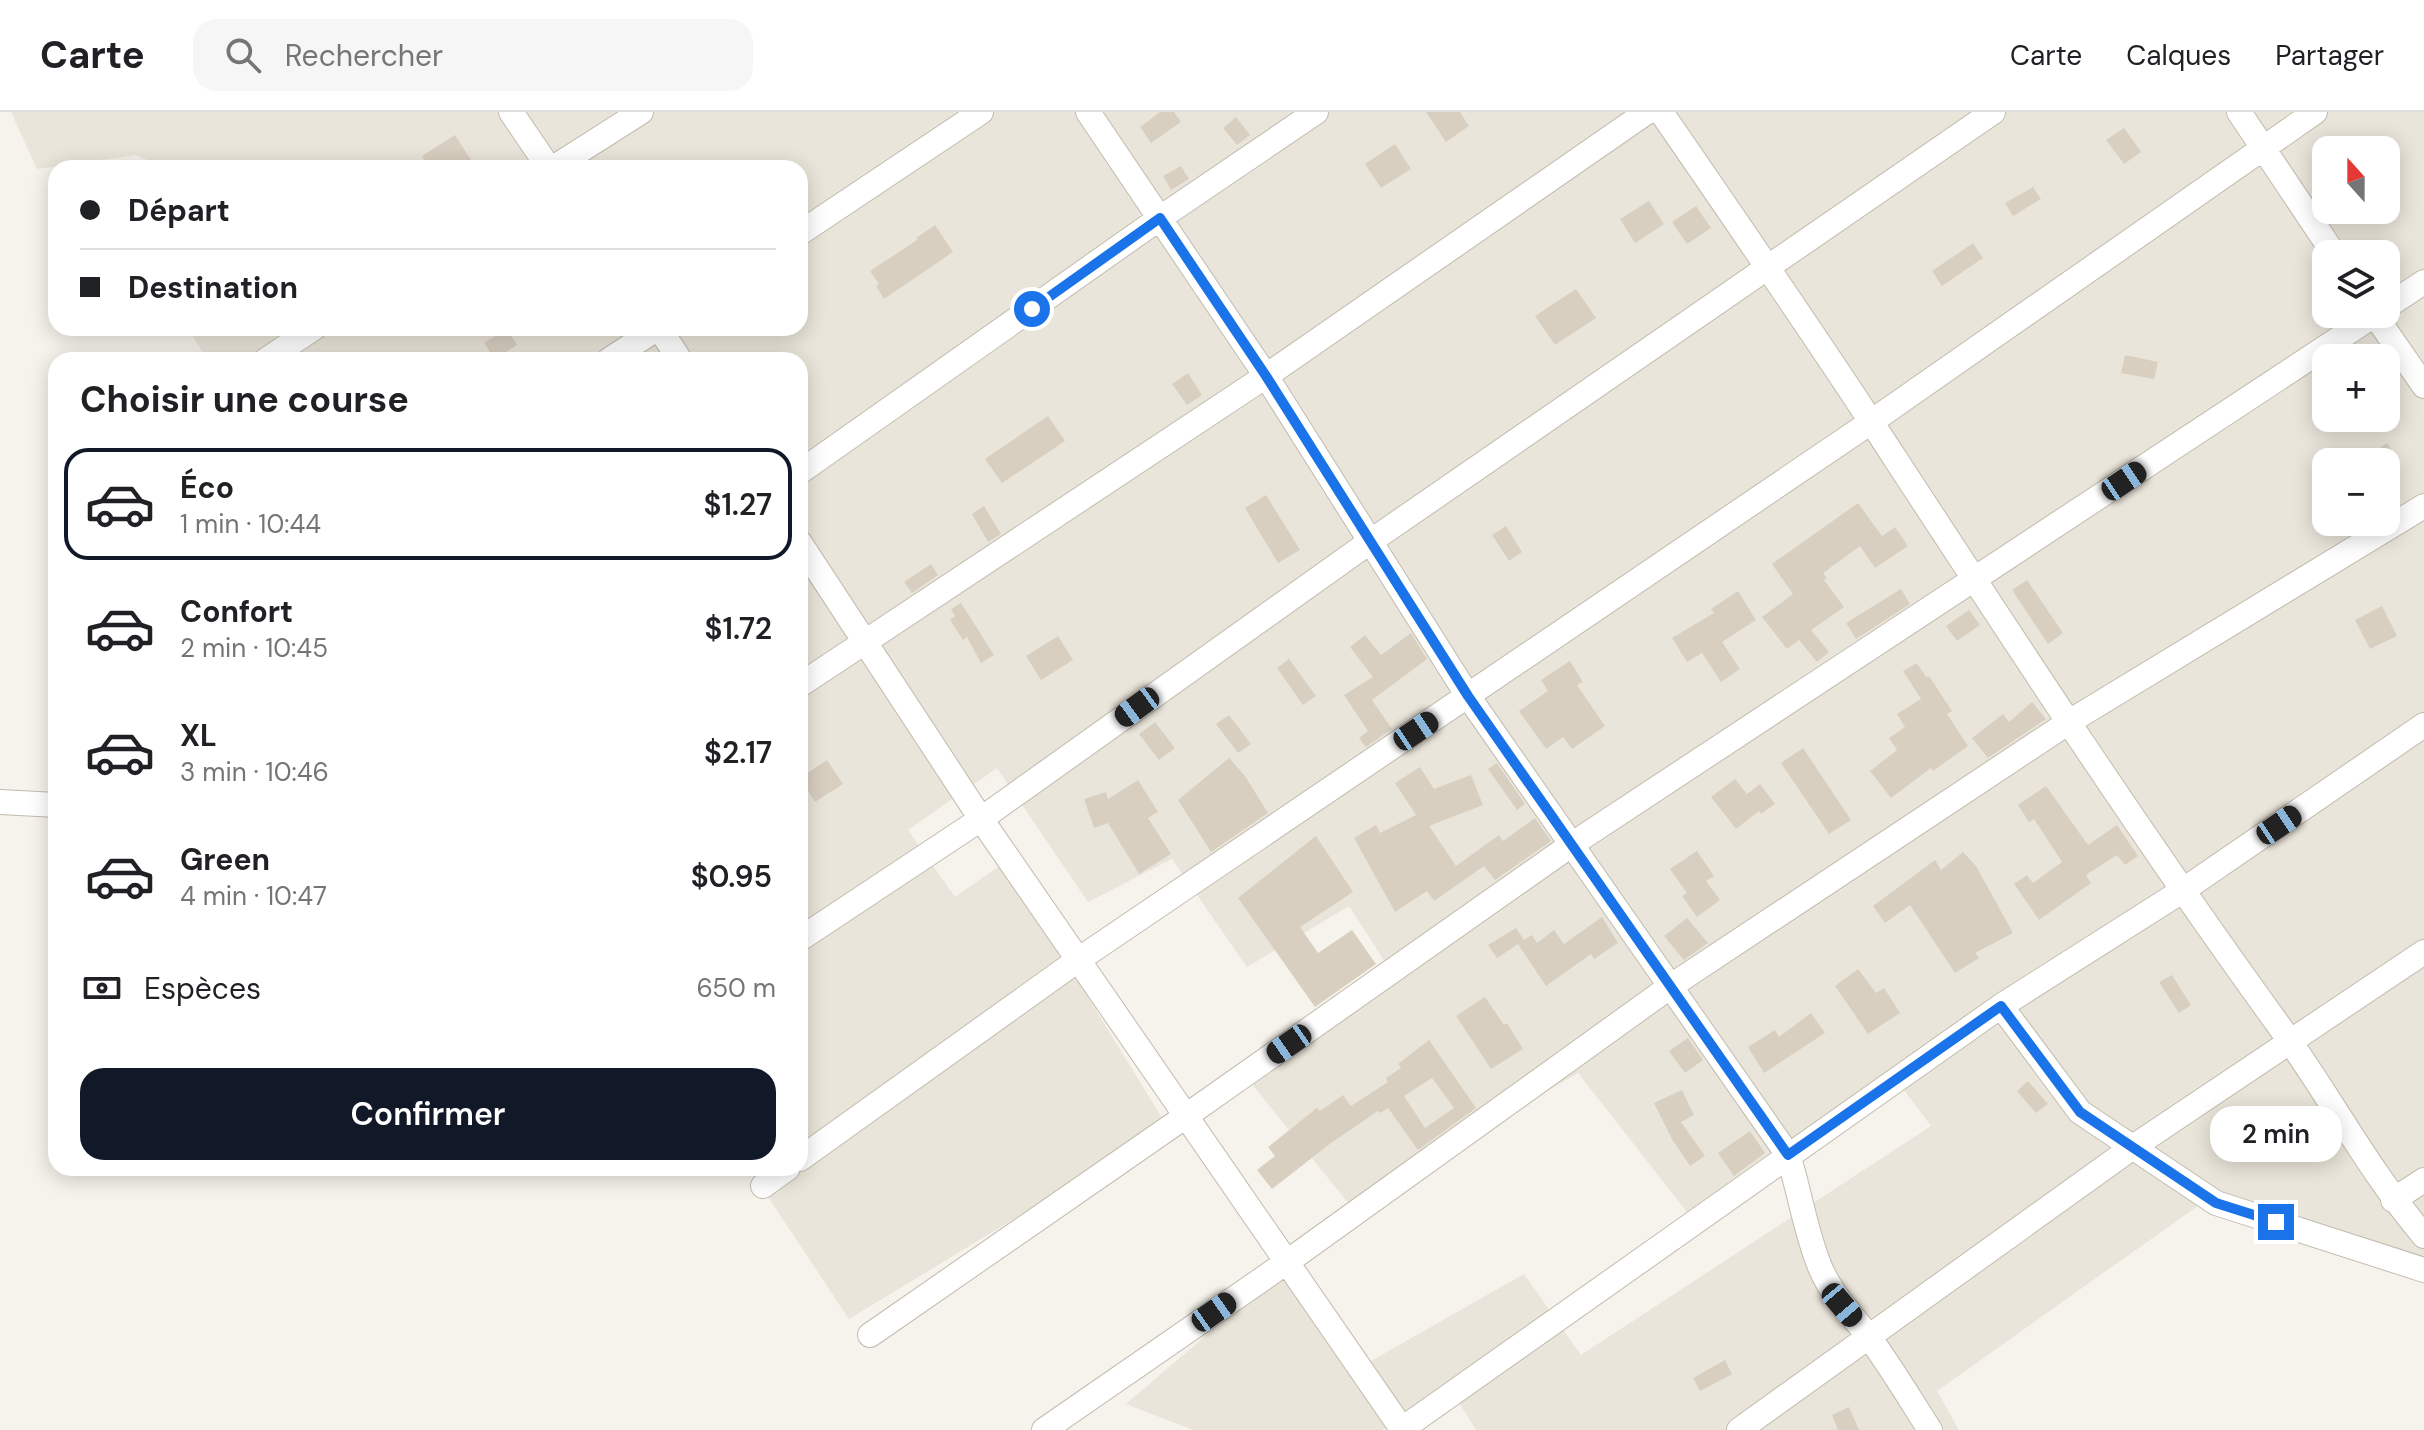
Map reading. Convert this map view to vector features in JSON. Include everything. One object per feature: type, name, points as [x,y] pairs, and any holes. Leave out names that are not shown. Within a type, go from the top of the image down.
[{"type":"street","points":[[511,112],[545,160]]},
{"type":"street","points":[[564,160],[641,112]]},
{"type":"street","points":[[808,228],[981,112]]},
{"type":"street","points":[[1088,112],[1266,376],[1468,696],[1788,1155],[1806,1229],[1821,1270],[1930,1430]]},
{"type":"street","points":[[808,466],[1316,112]]},
{"type":"street","points":[[808,680],[1266,376],[1647,112]]},
{"type":"street","points":[[1661,112],[2182,891],[2290,1040],[2393,1200],[2424,1236]]},
{"type":"street","points":[[808,934],[981,819],[1371,541],[1993,112]]},
{"type":"street","points":[[2239,112],[2325,240]]},
{"type":"street","points":[[808,1153],[1078,960],[1871,422],[2315,112]]},
{"type":"street","points":[[2400,298],[2424,282]]},
{"type":"street","points":[[870,1335],[1571,845],[2354,328]]},
{"type":"street","points":[[2385,328],[2424,386]]},
{"type":"street","points":[[278,352],[302,336]]},
{"type":"street","points":[[622,352],[646,336]]},
{"type":"street","points":[[1044,1430],[1287,1262],[1671,986],[2069,722],[2424,506]]},
{"type":"street","points":[[808,555],[981,819],[1402,1429],[2001,1006],[2182,891],[2424,725]]},
{"type":"street","points":[[0,802],[48,805]]},
{"type":"street","points":[[1739,1430],[2133,1147],[2424,952]]},
{"type":"street","points":[[2001,1006],[2080,1112],[2216,1203],[2424,1270]]},
{"type":"street","points":[[763,1186],[777,1176]]},
{"type":"street","points":[[2393,1200],[2424,1180]]},
{"type":"shaded area","points":[[11,112],[2424,112],[2424,1260],[2209,1198],[1937,1391],[1959,1430],[1476,1430],[1460,1404],[1381,1430],[1193,1430],[1126,1404],[1281,1271],[1364,1365],[1524,1274],[1581,1355],[1931,1126],[1895,1078],[1687,1212],[1578,1073],[1350,1205],[1242,1072],[1392,973],[1349,906],[1247,967],[1172,859],[1088,902],[997,768],[908,830],[955,897],[1005,862],[1167,1126],[849,1319],[768,1197],[793,1176],[808,1176],[808,1164],[817,1156],[808,1144],[808,352],[202,352],[193,336],[808,336],[808,160],[148,160],[136,155],[101,160],[48,160],[48,167],[37,169]]},
{"type":"building","points":[[1160,112],[1174,112],[1181,122],[1151,143],[1140,127]]},
{"type":"building","points":[[1426,112],[1460,112],[1469,126],[1446,142]]},
{"type":"building","points":[[1236,117],[1250,135],[1237,145],[1223,128]]},
{"type":"building","points":[[2124,128],[2141,152],[2124,164],[2106,140]]},
{"type":"building","points":[[455,135],[471,160],[424,160],[422,156]]},
{"type":"building","points":[[1395,144],[1411,169],[1381,188],[1365,164]]},
{"type":"building","points":[[1181,166],[1189,179],[1171,190],[1163,176]]},
{"type":"building","points":[[2033,187],[2041,199],[2013,216],[2005,203]]},
{"type":"building","points":[[1649,201],[1664,224],[1635,243],[1620,219]]},
{"type":"building","points":[[1696,206],[1711,228],[1687,244],[1672,222]]},
{"type":"building","points":[[935,225],[953,252],[884,299],[870,271]]},
{"type":"building","points":[[1973,243],[1983,258],[1942,286],[1932,271]]},
{"type":"building","points":[[1576,289],[1596,318],[1555,345],[1535,316]]},
{"type":"building","points":[[496,336],[511,336],[517,345],[506,352],[490,352],[484,343]]},
{"type":"building","points":[[2125,355],[2158,362],[2154,379],[2121,373]]},
{"type":"building","points":[[1188,373],[1202,395],[1187,405],[1172,384]]},
{"type":"building","points":[[1048,416],[1065,441],[1002,483],[985,459]]},
{"type":"building","points":[[1266,495],[1300,550],[1278,563],[1245,508]]},
{"type":"building","points":[[1858,503],[1882,536],[1895,527],[1908,546],[1875,568],[1860,546],[1823,573],[1827,578],[1824,580],[1844,607],[1811,630],[1829,652],[1817,662],[1799,640],[1787,649],[1762,617],[1793,594],[1772,564]]},
{"type":"building","points":[[984,506],[1001,534],[988,542],[972,514]]},
{"type":"building","points":[[1506,526],[1522,552],[1509,561],[1492,535]]},
{"type":"building","points":[[931,564],[938,575],[912,593],[904,582]]},
{"type":"building","points":[[2027,580],[2063,633],[2048,644],[2012,590]]},
{"type":"building","points":[[1901,589],[1910,604],[1856,639],[1846,623]]},
{"type":"building","points":[[1738,591],[1756,620],[1722,642],[1740,669],[1721,682],[1702,653],[1687,662],[1672,638],[1714,613],[1711,609]]},
{"type":"building","points":[[961,603],[994,655],[981,663],[967,637],[963,640],[950,620],[955,616],[951,609]]},
{"type":"building","points":[[2382,606],[2397,636],[2370,649],[2355,620]]},
{"type":"building","points":[[1969,610],[1980,625],[1957,641],[1946,626]]},
{"type":"building","points":[[1411,633],[1427,659],[1372,700],[1392,729],[1366,747],[1359,738],[1368,731],[1344,695],[1373,677],[1350,647],[1365,635],[1381,655]]},
{"type":"building","points":[[1058,636],[1073,660],[1041,680],[1026,656]]},
{"type":"building","points":[[1289,659],[1316,696],[1303,705],[1277,668]]},
{"type":"building","points":[[1570,661],[1583,682],[1577,685],[1605,726],[1572,749],[1563,737],[1546,749],[1519,711],[1548,691],[1541,680]]},
{"type":"building","points":[[1917,663],[1952,711],[1947,714],[1968,746],[1933,771],[1931,768],[1891,798],[1870,771],[1897,750],[1889,738],[1905,727],[1897,714],[1921,699],[1903,671]]},
{"type":"building","points":[[2032,702],[2046,719],[1988,758],[1972,738],[2003,714],[2009,722]]},
{"type":"building","points":[[1229,715],[1251,744],[1238,753],[1216,724]]},
{"type":"building","points":[[1155,722],[1175,748],[1159,760],[1139,734]]},
{"type":"building","points":[[1803,748],[1851,820],[1829,834],[1781,763]]},
{"type":"building","points":[[1229,758],[1245,776],[1268,813],[1211,852],[1178,800]]},
{"type":"building","points":[[827,760],[843,784],[815,802],[808,791],[808,773]]},
{"type":"building","points":[[1497,763],[1525,804],[1517,810],[1488,769]]},
{"type":"building","points":[[1420,767],[1434,789],[1471,775],[1483,805],[1429,826],[1456,866],[1499,835],[1503,841],[1535,818],[1551,841],[1495,880],[1484,866],[1434,901],[1427,891],[1395,912],[1354,838],[1376,825],[1380,833],[1416,815],[1395,783]]},
{"type":"building","points":[[1735,779],[1747,794],[1760,784],[1775,804],[1761,814],[1759,811],[1736,829],[1711,797]]},
{"type":"building","points":[[1138,780],[1158,812],[1148,818],[1171,854],[1139,874],[1108,823],[1094,828],[1084,799],[1106,792],[1108,799]]},
{"type":"building","points":[[2046,786],[2088,845],[2117,825],[2138,856],[2125,865],[2117,855],[2086,875],[2091,883],[2039,920],[2014,884],[2027,875],[2033,883],[2062,862],[2034,819],[2029,822],[2018,805]]},
{"type":"building","points":[[1316,836],[1353,892],[1300,927],[1318,953],[1352,930],[1376,964],[1315,1007],[1238,898]]},
{"type":"building","points":[[1697,851],[1714,876],[1706,881],[1720,900],[1697,917],[1682,896],[1687,893],[1670,869]]},
{"type":"building","points":[[1963,852],[1976,866],[2013,933],[1975,953],[1979,958],[1955,973],[1910,905],[1885,923],[1873,906],[1935,860],[1941,870]]},
{"type":"building","points":[[1602,917],[1618,943],[1594,959],[1591,954],[1546,986],[1518,944],[1497,958],[1488,945],[1516,928],[1524,940],[1532,935],[1537,943],[1554,930],[1564,944]]},
{"type":"building","points":[[1687,918],[1708,943],[1684,960],[1664,936]]},
{"type":"building","points":[[1858,969],[1876,993],[1884,988],[1900,1013],[1868,1034],[1835,986]]},
{"type":"building","points":[[2172,975],[2191,1005],[2179,1013],[2159,982]]},
{"type":"building","points":[[1485,997],[1504,1025],[1507,1023],[1523,1049],[1491,1069],[1456,1016]]},
{"type":"building","points":[[1811,1013],[1825,1033],[1764,1073],[1748,1047],[1775,1030],[1779,1037]]},
{"type":"building","points":[[1688,1038],[1703,1060],[1685,1073],[1669,1051]]},
{"type":"building","points":[[1429,1040],[1476,1108],[1418,1150],[1388,1108],[1380,1113],[1378,1111],[1272,1189],[1257,1170],[1275,1156],[1268,1147],[1317,1108],[1320,1111],[1343,1095],[1351,1106],[1388,1082],[1386,1078],[1401,1068],[1398,1064]],"holes":[[[1432,1078],[1454,1108],[1425,1128],[1404,1096]]]},
{"type":"building","points":[[2028,1081],[2048,1104],[2036,1113],[2017,1091]]},
{"type":"building","points":[[1682,1090],[1694,1115],[1681,1122],[1705,1156],[1690,1166],[1654,1103]]},
{"type":"building","points":[[1750,1131],[1765,1153],[1734,1176],[1718,1153]]},
{"type":"building","points":[[1725,1360],[1732,1374],[1700,1391],[1693,1378]]},
{"type":"building","points":[[1849,1407],[1859,1430],[1838,1430],[1832,1415]]},
{"type":"route","points":[[1032,309],[1160,218],[1266,376],[1468,696],[1788,1155],[2001,1006],[2080,1112],[2216,1203],[2276,1222]]}]
